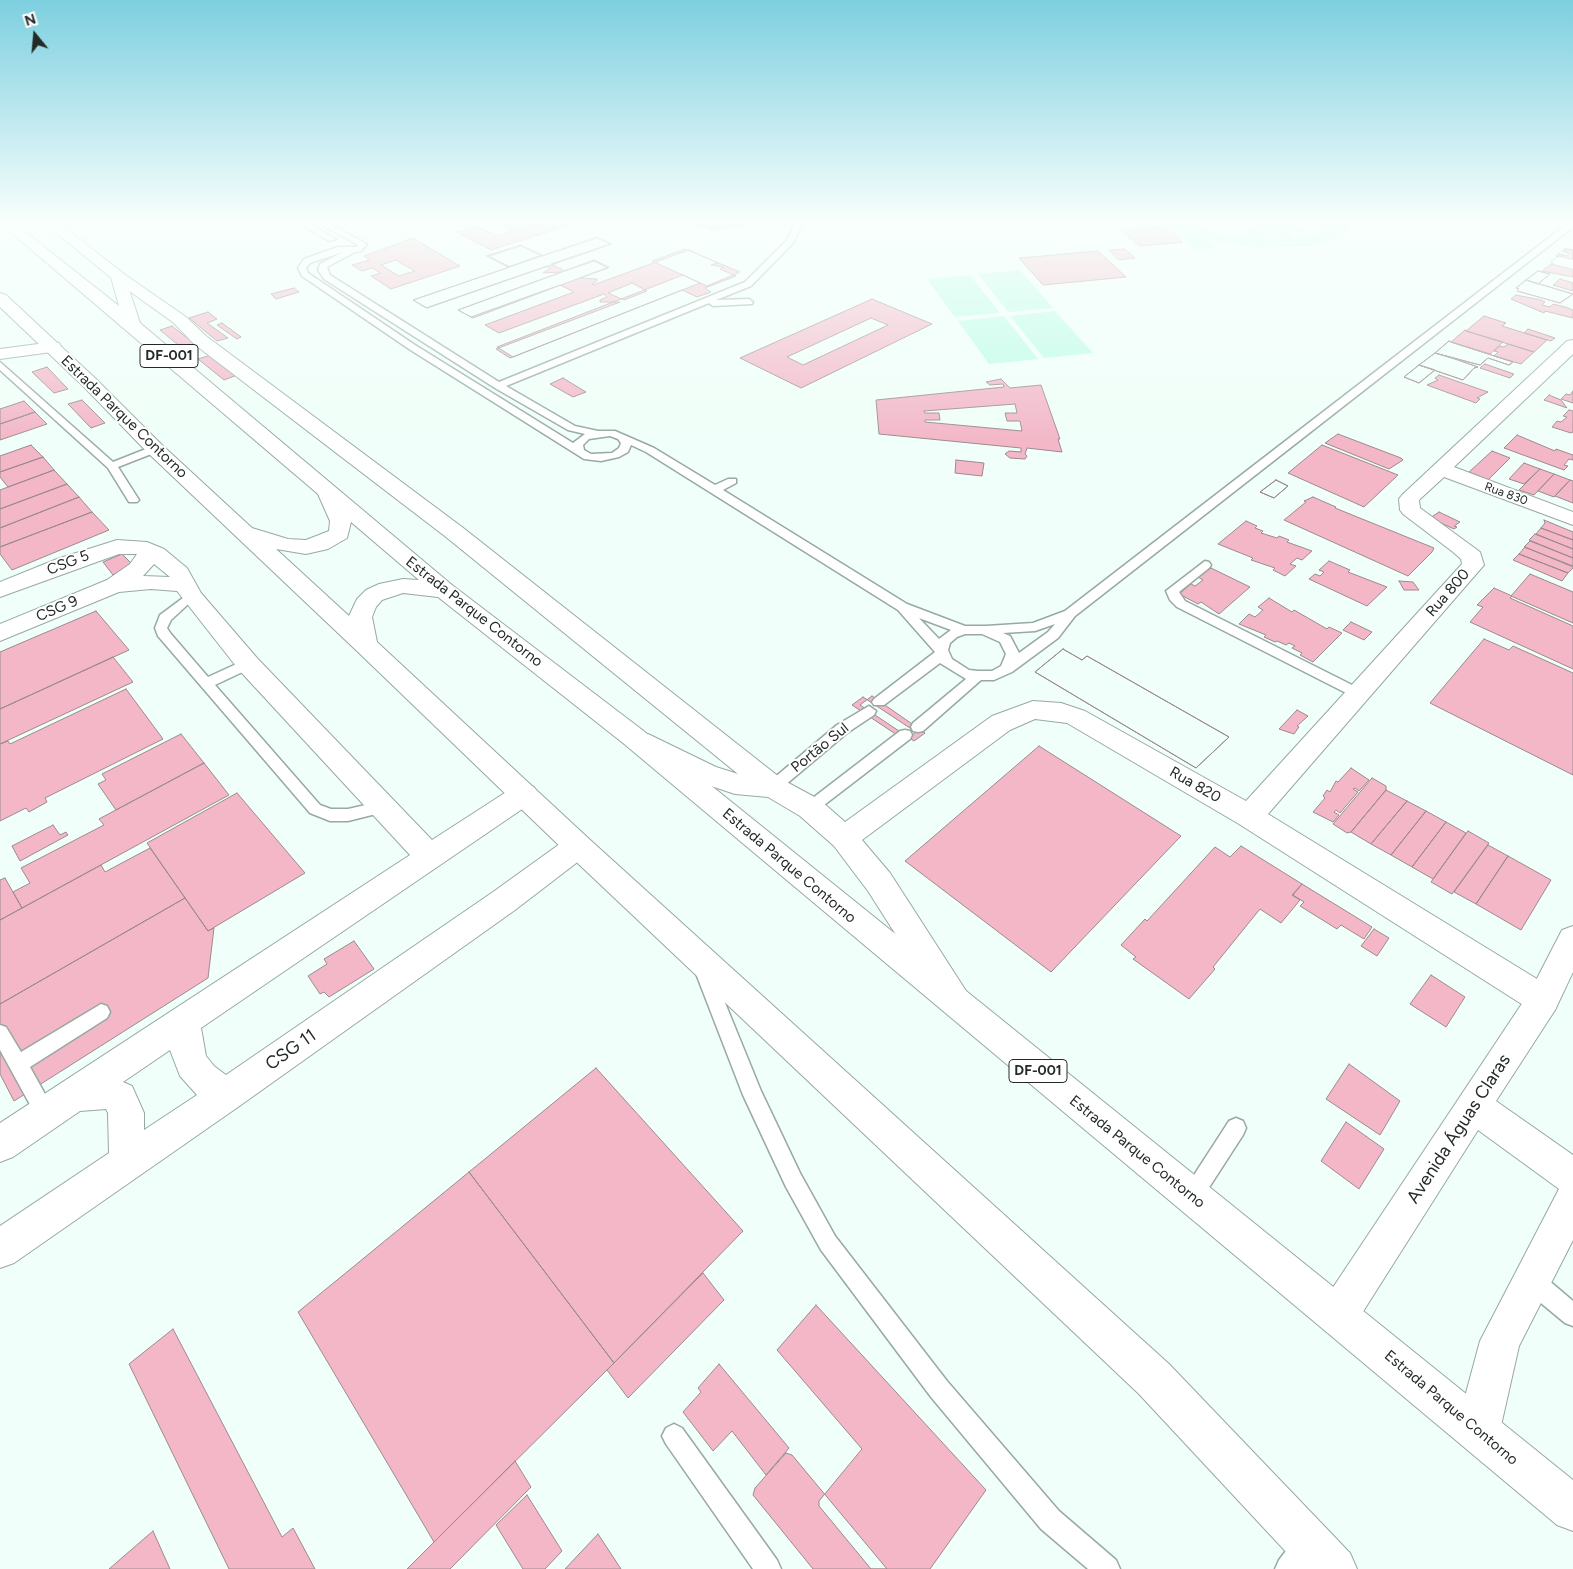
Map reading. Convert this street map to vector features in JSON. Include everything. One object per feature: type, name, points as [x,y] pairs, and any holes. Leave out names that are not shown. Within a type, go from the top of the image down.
[{"type":"main road","name":"Estrada Parque Contorno","points":[[96,296],[328,494],[444,590],[632,736],[963,1010],[1573,1509]]},
{"type":"main road","points":[[124,296],[132,325]]},
{"type":"main road","points":[[146,296],[180,320],[200,340],[454,532],[772,787],[810,808],[844,838],[879,882],[963,1010]]},
{"type":"main road","name":"Estrada Parque Contorno","points":[[0,298],[53,347],[155,449],[366,644],[578,846],[1154,1379],[1313,1561]]},
{"type":"main road","points":[[0,346],[32,328]]},
{"type":"main road","name":"Rua 800","points":[[1249,816],[1472,565],[1472,558],[1468,553],[1415,515],[1408,504],[1409,500],[1573,345]]},
{"type":"main road","points":[[0,354],[53,347]]},
{"type":"main road","name":"Rua 830","points":[[1440,469],[1573,518]]},
{"type":"main road","points":[[244,531],[285,545],[306,547],[320,544],[339,533],[341,521],[328,494]]},
{"type":"main road","name":"CSG 5","points":[[0,590],[102,551],[126,546],[144,549]]},
{"type":"main road","points":[[144,549],[172,566],[186,587],[248,664],[430,857]]},
{"type":"main road","name":"CSG 9","points":[[0,633],[115,585],[138,569],[146,560],[144,549]]},
{"type":"main road","name":"CSG 9","points":[[115,585],[150,582],[186,587]]},
{"type":"main road","points":[[366,644],[360,618],[365,604],[374,595],[404,586],[444,590]]},
{"type":"main road","name":"Rua 820","points":[[844,838],[1001,723],[1033,710],[1047,709],[1076,717],[1249,816],[1544,1000]]},
{"type":"main road","points":[[632,736],[706,774],[735,784],[772,787]]},
{"type":"main road","points":[[0,1144],[184,1023],[524,794]]},
{"type":"main road","name":"CSG 11","points":[[0,1249],[496,907],[578,846]]},
{"type":"main road","name":"Avenida Águas Claras","points":[[1338,1315],[1473,1105],[1544,1000],[1573,939]]},
{"type":"main road","points":[[184,1023],[186,1048],[192,1065],[202,1078],[226,1094]]},
{"type":"main road","points":[[77,1094],[108,1092],[120,1098],[126,1113],[127,1161]]},
{"type":"main road","points":[[1473,1105],[1573,1176]]},
{"type":"main road","points":[[1478,1430],[1500,1342],[1573,1200]]},
{"type":"lane","points":[[338,296],[412,347],[588,457],[602,458],[615,455],[624,450],[626,443],[622,437]]},
{"type":"lane","points":[[357,296],[498,386],[572,428],[598,434]]},
{"type":"lane","points":[[498,386],[721,296]]},
{"type":"lane","points":[[902,607],[941,652],[946,662],[954,669],[978,676],[994,675],[1007,669],[1053,635],[1070,613],[1479,296]]},
{"type":"lane","points":[[704,304],[749,302]]},
{"type":"lane","points":[[0,365],[112,466],[133,500]]},
{"type":"lane","points":[[579,451],[578,444],[585,438],[611,433],[622,437],[665,460],[902,607],[964,630]]},
{"type":"lane","points":[[112,466],[155,449]]},
{"type":"lane","points":[[615,455],[665,460]]},
{"type":"lane","points":[[714,490],[732,481]]},
{"type":"lane","points":[[1205,565],[1172,591],[1174,597],[1181,604],[1359,694]]},
{"type":"lane","points":[[186,587],[165,618],[162,628],[165,636],[315,809],[330,815],[348,815],[383,807]]},
{"type":"lane","points":[[941,652],[944,641],[952,634],[964,630],[1035,627],[1070,613]]},
{"type":"lane","points":[[984,630],[1004,639],[1014,654],[1007,669]]},
{"type":"lane","name":"Portão Sul","points":[[772,787],[941,652]]},
{"type":"lane","points":[[206,684],[248,664]]},
{"type":"lane","points":[[810,808],[911,731],[978,676]]},
{"type":"lane","points":[[699,958],[753,1095],[793,1180],[828,1243],[940,1389],[1050,1520],[1107,1569]]},
{"type":"lane","points":[[18,1064],[101,1012]]},
{"type":"lane","points":[[0,1033],[46,1114]]},
{"type":"lane","points":[[1192,1196],[1236,1128]]},
{"type":"lane","points":[[1532,1281],[1573,1316]]},
{"type":"lane","points":[[674,1436],[768,1569]]},
{"type":"green space","points":[[940,296],[987,296],[1000,313],[955,317]]},
{"type":"green space","points":[[996,296],[1043,296],[1053,308],[1008,312]]},
{"type":"green space","points":[[1055,311],[1093,353],[1044,358],[1010,316]]},
{"type":"green space","points":[[1004,316],[1038,359],[989,364],[958,321]]},
{"type":"building","points":[[273,296],[285,296],[276,299]]},
{"type":"building","points":[[424,296],[461,296],[427,308],[413,300]]},
{"type":"building","points":[[424,296],[460,296],[426,308],[413,300]]},
{"type":"building","points":[[495,296],[531,296],[473,318],[458,310]]},
{"type":"building","points":[[496,296],[529,296],[471,317],[458,310]]},
{"type":"building","points":[[563,296],[598,296],[499,333],[485,325]]},
{"type":"building","points":[[615,296],[624,300],[634,296],[666,296],[510,358],[496,349],[620,302],[600,302],[600,300]]},
{"type":"building","points":[[628,296],[667,296],[513,357],[497,347]]},
{"type":"building","points":[[1514,296],[1522,296],[1545,302],[1542,305],[1550,307],[1553,304],[1565,307],[1573,310],[1573,318],[1545,311],[1544,313],[1511,299]]},
{"type":"building","points":[[1536,296],[1570,296],[1560,303]]},
{"type":"building","points":[[1536,296],[1570,296],[1560,303]]},
{"type":"building","points":[[872,299],[932,324],[801,388],[740,358]],"holes":[[[871,318],[888,325],[803,365],[787,357]]]},
{"type":"building","points":[[208,312],[217,319],[207,323],[228,338],[217,341],[189,318]]},
{"type":"building","points":[[1484,316],[1506,323],[1502,326],[1547,340],[1534,352],[1466,331]]},
{"type":"building","points":[[222,323],[241,337],[237,339],[217,325]]},
{"type":"building","points":[[172,326],[196,345],[183,349],[160,330]]},
{"type":"building","points":[[1528,329],[1555,338],[1551,341],[1524,333]]},
{"type":"building","points":[[1465,330],[1503,342],[1490,354],[1451,342]]},
{"type":"building","points":[[1449,341],[1513,362],[1509,365],[1488,358],[1480,365],[1435,353]]},
{"type":"building","points":[[1449,341],[1513,362],[1509,365],[1488,358],[1480,365],[1435,353]]},
{"type":"building","points":[[1508,344],[1534,352],[1521,364],[1494,356],[1498,352],[1494,351],[1500,346],[1504,347]]},
{"type":"building","points":[[1435,353],[1478,367],[1474,368],[1463,380],[1419,365]]},
{"type":"building","points":[[1435,353],[1478,367],[1474,368],[1463,380],[1419,365]]},
{"type":"building","points":[[211,355],[237,375],[224,380],[198,359]]},
{"type":"building","points":[[1485,364],[1514,374],[1510,378],[1480,368]]},
{"type":"building","points":[[1419,365],[1435,370],[1419,383],[1404,377]]},
{"type":"building","points":[[1419,365],[1435,370],[1419,383],[1404,377]]},
{"type":"building","points":[[47,367],[68,389],[54,393],[32,372]]},
{"type":"building","points":[[1439,375],[1488,392],[1477,398],[1480,399],[1476,403],[1427,385],[1438,380],[1435,378]]},
{"type":"building","points":[[563,378],[586,392],[573,397],[550,384]]},
{"type":"building","points":[[1001,379],[1010,388],[1041,385],[1060,439],[1058,439],[1062,452],[1027,448],[1025,459],[1010,458],[1005,454],[1009,451],[1021,452],[1021,448],[879,434],[876,400],[1004,387],[1003,384],[990,385],[986,382]],"holes":[[[1015,404],[1017,413],[1005,413],[1007,421],[1020,421],[1022,431],[925,422],[925,420],[940,420],[939,413],[925,413],[924,411]]]},
{"type":"building","points":[[1573,391],[1573,403],[1561,399],[1566,394],[1570,395]]},
{"type":"building","points":[[1549,395],[1561,400],[1567,408],[1544,400]]},
{"type":"building","points":[[82,400],[105,423],[91,428],[68,404]]},
{"type":"building","points":[[24,401],[35,412],[0,424],[0,409]]},
{"type":"building","points":[[1569,410],[1573,411],[1573,432],[1552,427],[1557,421],[1561,422],[1567,417],[1563,416]]},
{"type":"building","points":[[35,412],[47,424],[0,440],[0,424]]},
{"type":"building","points":[[1338,434],[1403,460],[1389,469],[1325,443]]},
{"type":"building","points":[[1517,435],[1555,451],[1556,449],[1573,455],[1573,460],[1569,459],[1564,465],[1568,466],[1564,470],[1504,448]]},
{"type":"building","points":[[31,445],[43,457],[0,472],[0,456]]},
{"type":"building","points":[[1322,445],[1398,475],[1364,507],[1288,473]]},
{"type":"building","points":[[1492,451],[1510,458],[1488,480],[1469,472]]},
{"type":"building","points":[[43,457],[54,470],[8,487],[0,477],[0,472]]},
{"type":"building","points":[[956,460],[984,463],[982,476],[955,473]]},
{"type":"building","points":[[1524,463],[1540,469],[1524,484],[1509,479]]},
{"type":"building","points":[[1540,469],[1554,474],[1534,495],[1519,490]]},
{"type":"building","points":[[54,470],[67,484],[0,509],[0,490]]},
{"type":"building","points":[[1554,474],[1570,480],[1554,497],[1538,491]]},
{"type":"building","points":[[1276,480],[1288,486],[1274,498],[1260,492]]},
{"type":"building","points":[[1276,480],[1288,486],[1274,498],[1260,492]]},
{"type":"building","points":[[1570,480],[1573,481],[1573,503],[1555,496]]},
{"type":"building","points":[[67,484],[79,497],[0,528],[0,509]]},
{"type":"building","points":[[79,497],[92,512],[0,547],[0,528]]},
{"type":"building","points":[[1313,497],[1335,508],[1434,548],[1408,576],[1284,520],[1306,502],[1304,501]]},
{"type":"building","points":[[92,512],[109,530],[12,570],[0,554],[0,547]]},
{"type":"building","points":[[1439,512],[1460,522],[1454,526],[1457,527],[1454,529],[1430,518]]},
{"type":"building","points":[[1544,520],[1573,532],[1573,540],[1541,528],[1545,523]]},
{"type":"building","points":[[1246,521],[1257,526],[1255,528],[1263,531],[1261,533],[1277,538],[1279,536],[1289,540],[1287,542],[1312,551],[1302,560],[1297,558],[1290,564],[1296,566],[1285,576],[1273,570],[1275,568],[1251,560],[1253,558],[1218,544]]},
{"type":"building","points":[[1541,528],[1573,540],[1573,549],[1536,534]]},
{"type":"building","points":[[1535,534],[1573,549],[1573,558],[1529,540]]},
{"type":"building","points":[[1530,541],[1573,558],[1573,566],[1524,547]]},
{"type":"building","points":[[1525,547],[1573,568],[1568,573],[1519,554]]},
{"type":"building","points":[[122,554],[132,564],[113,575],[103,562]]},
{"type":"building","points":[[1519,554],[1568,573],[1562,581],[1513,560]]},
{"type":"building","points":[[1329,561],[1350,570],[1348,572],[1387,587],[1367,606],[1309,579],[1315,574],[1320,576],[1324,572],[1319,570]]},
{"type":"building","points":[[1211,568],[1250,587],[1219,614],[1201,602],[1198,604],[1179,594],[1191,584],[1195,586],[1203,580],[1198,577]]},
{"type":"building","points":[[1530,574],[1573,592],[1573,623],[1511,596]]},
{"type":"building","points":[[1399,581],[1413,582],[1419,590],[1404,590]]},
{"type":"building","points":[[1494,588],[1512,596],[1510,598],[1573,626],[1573,669],[1470,622],[1483,607],[1477,605]]},
{"type":"building","points":[[1269,598],[1292,612],[1294,610],[1327,629],[1329,627],[1342,633],[1313,662],[1292,648],[1295,646],[1289,643],[1286,645],[1275,642],[1264,637],[1266,635],[1239,624],[1249,614],[1255,617],[1263,610],[1258,607]]},
{"type":"building","points":[[96,611],[129,650],[0,709],[0,652]]},
{"type":"building","points":[[1351,622],[1372,632],[1364,640],[1343,630]]},
{"type":"building","points":[[1484,639],[1509,650],[1513,646],[1573,673],[1573,775],[1430,703]]},
{"type":"building","points":[[1063,649],[1082,660],[1087,656],[1229,737],[1196,768],[1035,672]]},
{"type":"building","points":[[1063,649],[1082,660],[1087,656],[1229,737],[1196,768],[1035,672]]},
{"type":"building","points":[[113,657],[133,682],[0,744],[0,709]]},
{"type":"building","points":[[126,689],[163,739],[45,798],[47,802],[29,812],[26,808],[0,821],[0,744],[8,741],[10,744]]},
{"type":"building","points":[[872,696],[925,733],[914,741],[860,705]]},
{"type":"building","points":[[863,697],[916,732],[906,741],[852,705]]},
{"type":"building","points":[[1297,710],[1308,716],[1297,726],[1299,727],[1294,734],[1279,729]]},
{"type":"building","points":[[181,734],[204,763],[116,810],[98,784],[106,780],[102,774]]},
{"type":"building","points":[[1039,746],[1181,836],[1051,972],[905,861]]},
{"type":"building","points":[[204,763],[229,795],[22,908],[13,892],[30,883],[21,868],[104,825],[99,819]]},
{"type":"building","points":[[1351,768],[1369,780],[1359,791],[1355,788],[1353,789],[1358,792],[1340,813],[1336,810],[1334,812],[1339,815],[1333,822],[1313,812],[1325,798],[1323,796],[1327,790],[1330,792],[1336,781],[1338,782]]},
{"type":"building","points":[[1372,778],[1386,786],[1386,790],[1351,832],[1347,833],[1333,824]]},
{"type":"building","points":[[1386,790],[1407,801],[1371,844],[1351,832]]},
{"type":"building","points":[[237,793],[305,873],[208,931],[147,843]]},
{"type":"building","points":[[1407,801],[1426,811],[1391,855],[1371,844]]},
{"type":"building","points":[[1426,811],[1446,822],[1412,867],[1391,855]]},
{"type":"building","points":[[1446,822],[1466,833],[1433,879],[1412,867]]},
{"type":"building","points":[[53,825],[60,835],[66,832],[68,835],[20,861],[12,846]]},
{"type":"building","points":[[1468,831],[1489,843],[1452,894],[1431,882]]},
{"type":"building","points":[[1488,845],[1508,856],[1476,904],[1454,892]]},
{"type":"building","points":[[1241,846],[1302,884],[1292,895],[1300,900],[1281,923],[1260,909],[1213,967],[1215,969],[1189,999],[1133,959],[1136,957],[1121,945],[1145,919],[1147,921],[1215,847],[1230,857]]},
{"type":"building","points":[[150,848],[185,898],[0,1004],[0,920],[101,865],[105,872]]},
{"type":"building","points":[[1508,856],[1551,880],[1521,930],[1476,904]]},
{"type":"building","points":[[5,878],[22,908],[0,920],[0,880]]},
{"type":"building","points":[[1302,884],[1372,927],[1364,939],[1341,925],[1337,929],[1300,906],[1304,902],[1293,895]]},
{"type":"building","points":[[185,898],[208,931],[214,928],[208,978],[14,1101],[0,1074],[0,1004]]},
{"type":"building","points":[[1374,929],[1389,938],[1377,956],[1361,946]]},
{"type":"building","points":[[354,941],[374,969],[329,997],[324,992],[320,994],[308,976],[327,964],[324,959]]},
{"type":"building","points":[[1431,975],[1465,997],[1446,1027],[1410,1004]]},
{"type":"building","points":[[1349,1064],[1400,1101],[1380,1135],[1326,1099]]},
{"type":"building","points":[[596,1068],[743,1231],[614,1363],[469,1172]]},
{"type":"building","points":[[1346,1122],[1384,1149],[1359,1189],[1321,1161]]},
{"type":"building","points":[[469,1172],[614,1363],[434,1542],[298,1312]]},
{"type":"building","points":[[703,1273],[724,1300],[628,1398],[607,1370]]},
{"type":"building","points":[[816,1305],[986,1490],[930,1569],[871,1569],[819,1506],[819,1501],[862,1449],[777,1350]]},
{"type":"building","points":[[173,1329],[282,1537],[293,1528],[315,1569],[229,1569],[129,1364]]},
{"type":"building","points":[[719,1364],[789,1448],[766,1475],[732,1431],[713,1451],[683,1412],[701,1392],[698,1388]]},
{"type":"building","points":[[786,1453],[792,1455],[887,1569],[813,1569],[753,1495],[755,1488]]},
{"type":"building","points":[[515,1461],[531,1487],[450,1569],[407,1569]]},
{"type":"building","points":[[527,1495],[562,1551],[545,1569],[523,1569],[496,1525]]},
{"type":"building","points":[[153,1531],[170,1569],[109,1569]]},
{"type":"building","points":[[598,1534],[621,1569],[565,1569]]}]
